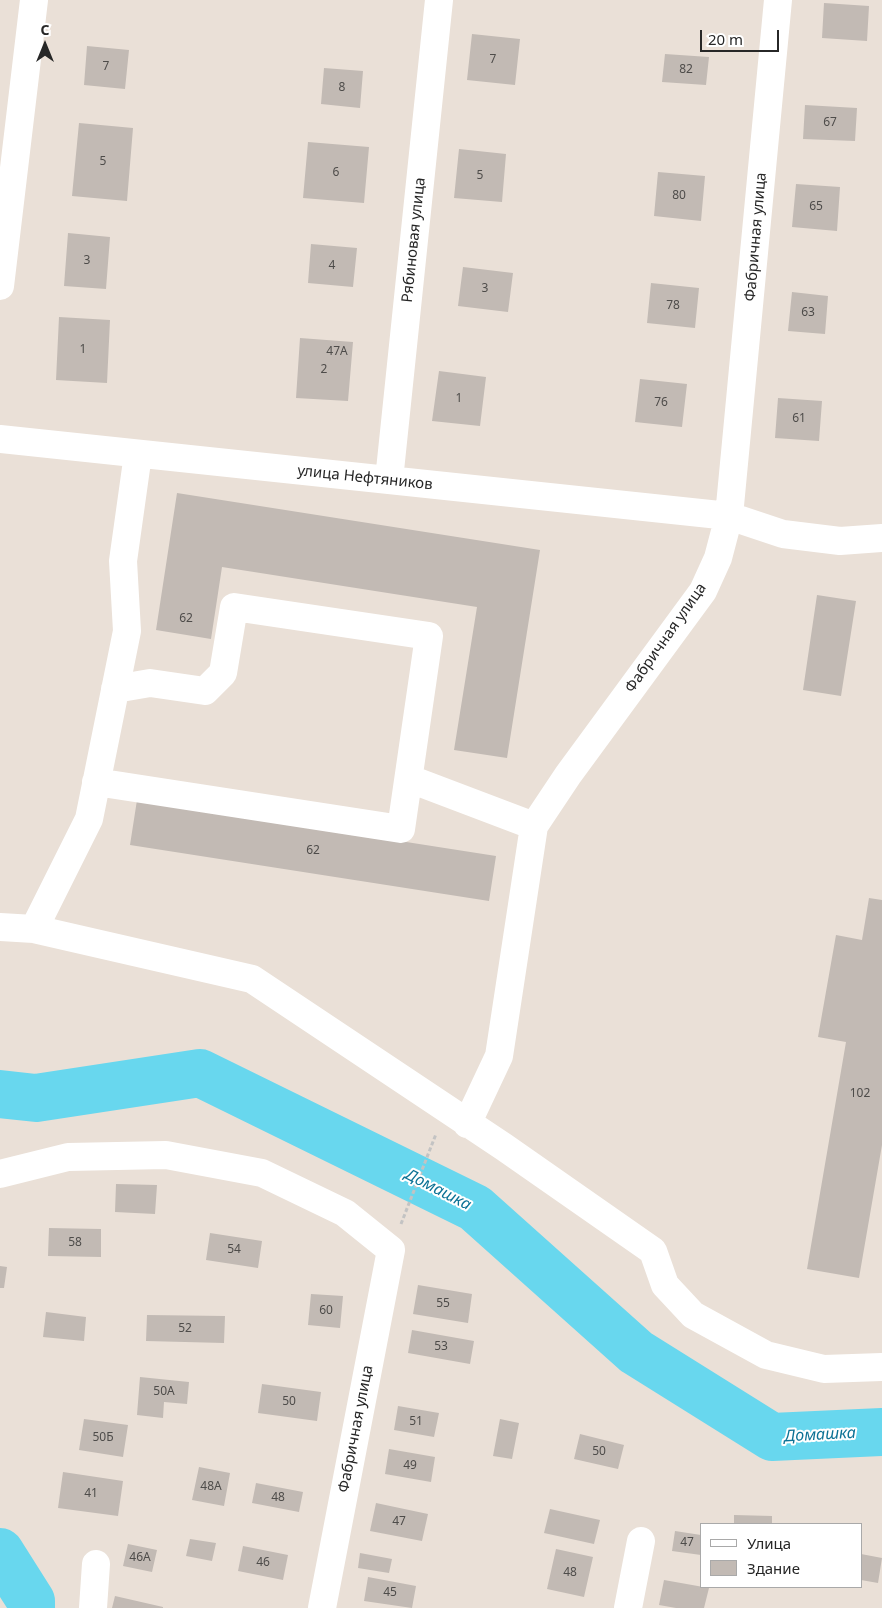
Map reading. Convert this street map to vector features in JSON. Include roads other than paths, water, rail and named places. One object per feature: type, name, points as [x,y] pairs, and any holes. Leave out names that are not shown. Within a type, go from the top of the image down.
[{"type":"street","points":[[0,286],[34,0]]},
{"type":"street","name":"Рябиновая улица","points":[[390,480],[439,0]]},
{"type":"street","name":"Фабричная улица","points":[[467,1124],[499,1056],[534,826],[568,775],[703,591],[718,558],[730,516],[778,0]]},
{"type":"street","name":"улица Нефтяников","points":[[0,439],[730,516],[783,534],[840,541],[882,538]]},
{"type":"street","points":[[34,929],[88,819],[127,631],[123,561],[138,454]]},
{"type":"street","points":[[96,782],[401,829],[410,779],[429,636],[234,607],[223,673],[205,691],[150,683],[115,689]]},
{"type":"street","points":[[410,779],[534,826]]},
{"type":"street","points":[[0,928],[34,929],[252,978],[467,1124],[504,1147],[653,1251],[665,1285],[693,1315],[766,1355],[824,1369],[882,1367]]},
{"type":"street","name":"Фабричная улица","points":[[0,1174],[68,1157],[166,1155],[262,1174],[345,1213],[390,1250],[322,1608]]},
{"type":"street","points":[[628,1608],[641,1541]]},
{"type":"street","points":[[93,1608],[96,1564]]},
{"type":"waterway","name":"Домашка","points":[[0,1094],[36,1098],[200,1073],[475,1208],[636,1352],[772,1437],[882,1432]]},
{"type":"waterway","name":"Домашка","points":[[0,1552],[31,1601],[31,1608]]}]
